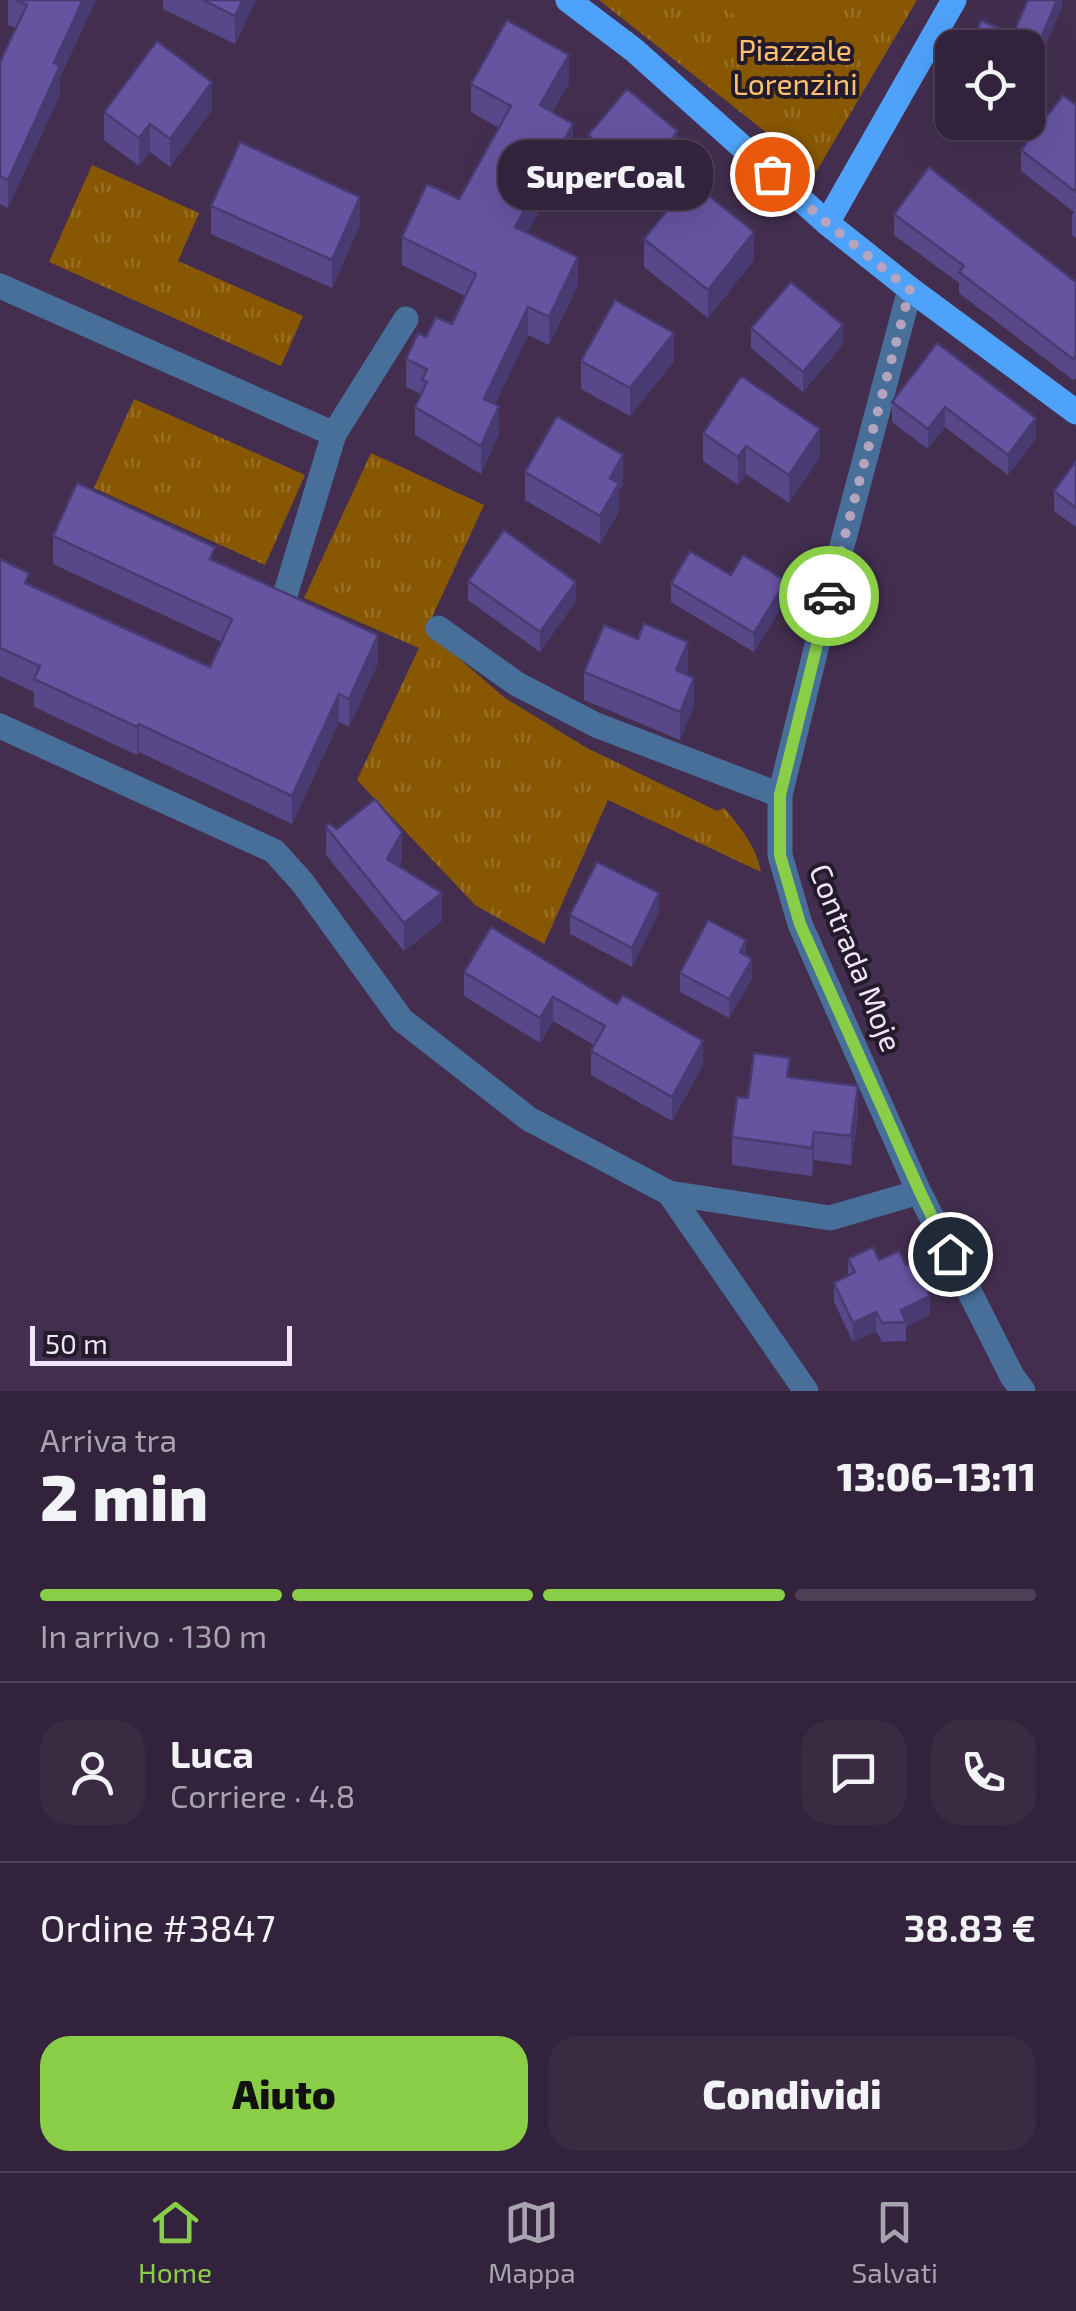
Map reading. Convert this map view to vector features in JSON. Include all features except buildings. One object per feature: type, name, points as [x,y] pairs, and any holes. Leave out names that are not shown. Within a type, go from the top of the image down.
[{"type":"main road","points":[[568,0],[634,50],[827,223],[910,290],[1076,412]]},
{"type":"main road","points":[[827,223],[954,0]]},
{"type":"street","points":[[0,286],[334,434]]},
{"type":"street","name":"Contrada Moje","points":[[910,290],[780,795],[780,855],[800,924],[920,1192],[1023,1391]]},
{"type":"street","points":[[286,592],[334,434],[406,319]]},
{"type":"street","points":[[438,628],[517,684],[596,725],[780,795]]},
{"type":"street","points":[[0,726],[274,851],[302,882],[402,1020],[529,1119],[669,1193],[830,1218],[920,1192]]},
{"type":"street","points":[[669,1193],[806,1391]]},
{"type":"green space","name":"Piazzale Lorenzini","points":[[599,0],[917,0],[816,172]]},
{"type":"green space","points":[[717,0],[809,0],[845,30],[806,76]]},
{"type":"green space","points":[[92,165],[199,213],[178,261],[303,316],[281,366],[49,262]]},
{"type":"green space","points":[[134,399],[305,475],[265,565],[94,488]]},
{"type":"green space","points":[[371,453],[484,505],[426,630],[505,698],[587,748],[717,811],[724,808],[752,846],[761,872],[608,800],[544,944],[475,905],[357,780],[419,648],[304,598]]},
{"type":"way so far","points":[[772,174],[910,290],[829,596]]},
{"type":"place","name":"SuperCoal","points":[[772,174]]},
{"type":"route","points":[[829,596],[780,795],[780,855],[800,924],[950,1254]]}]
